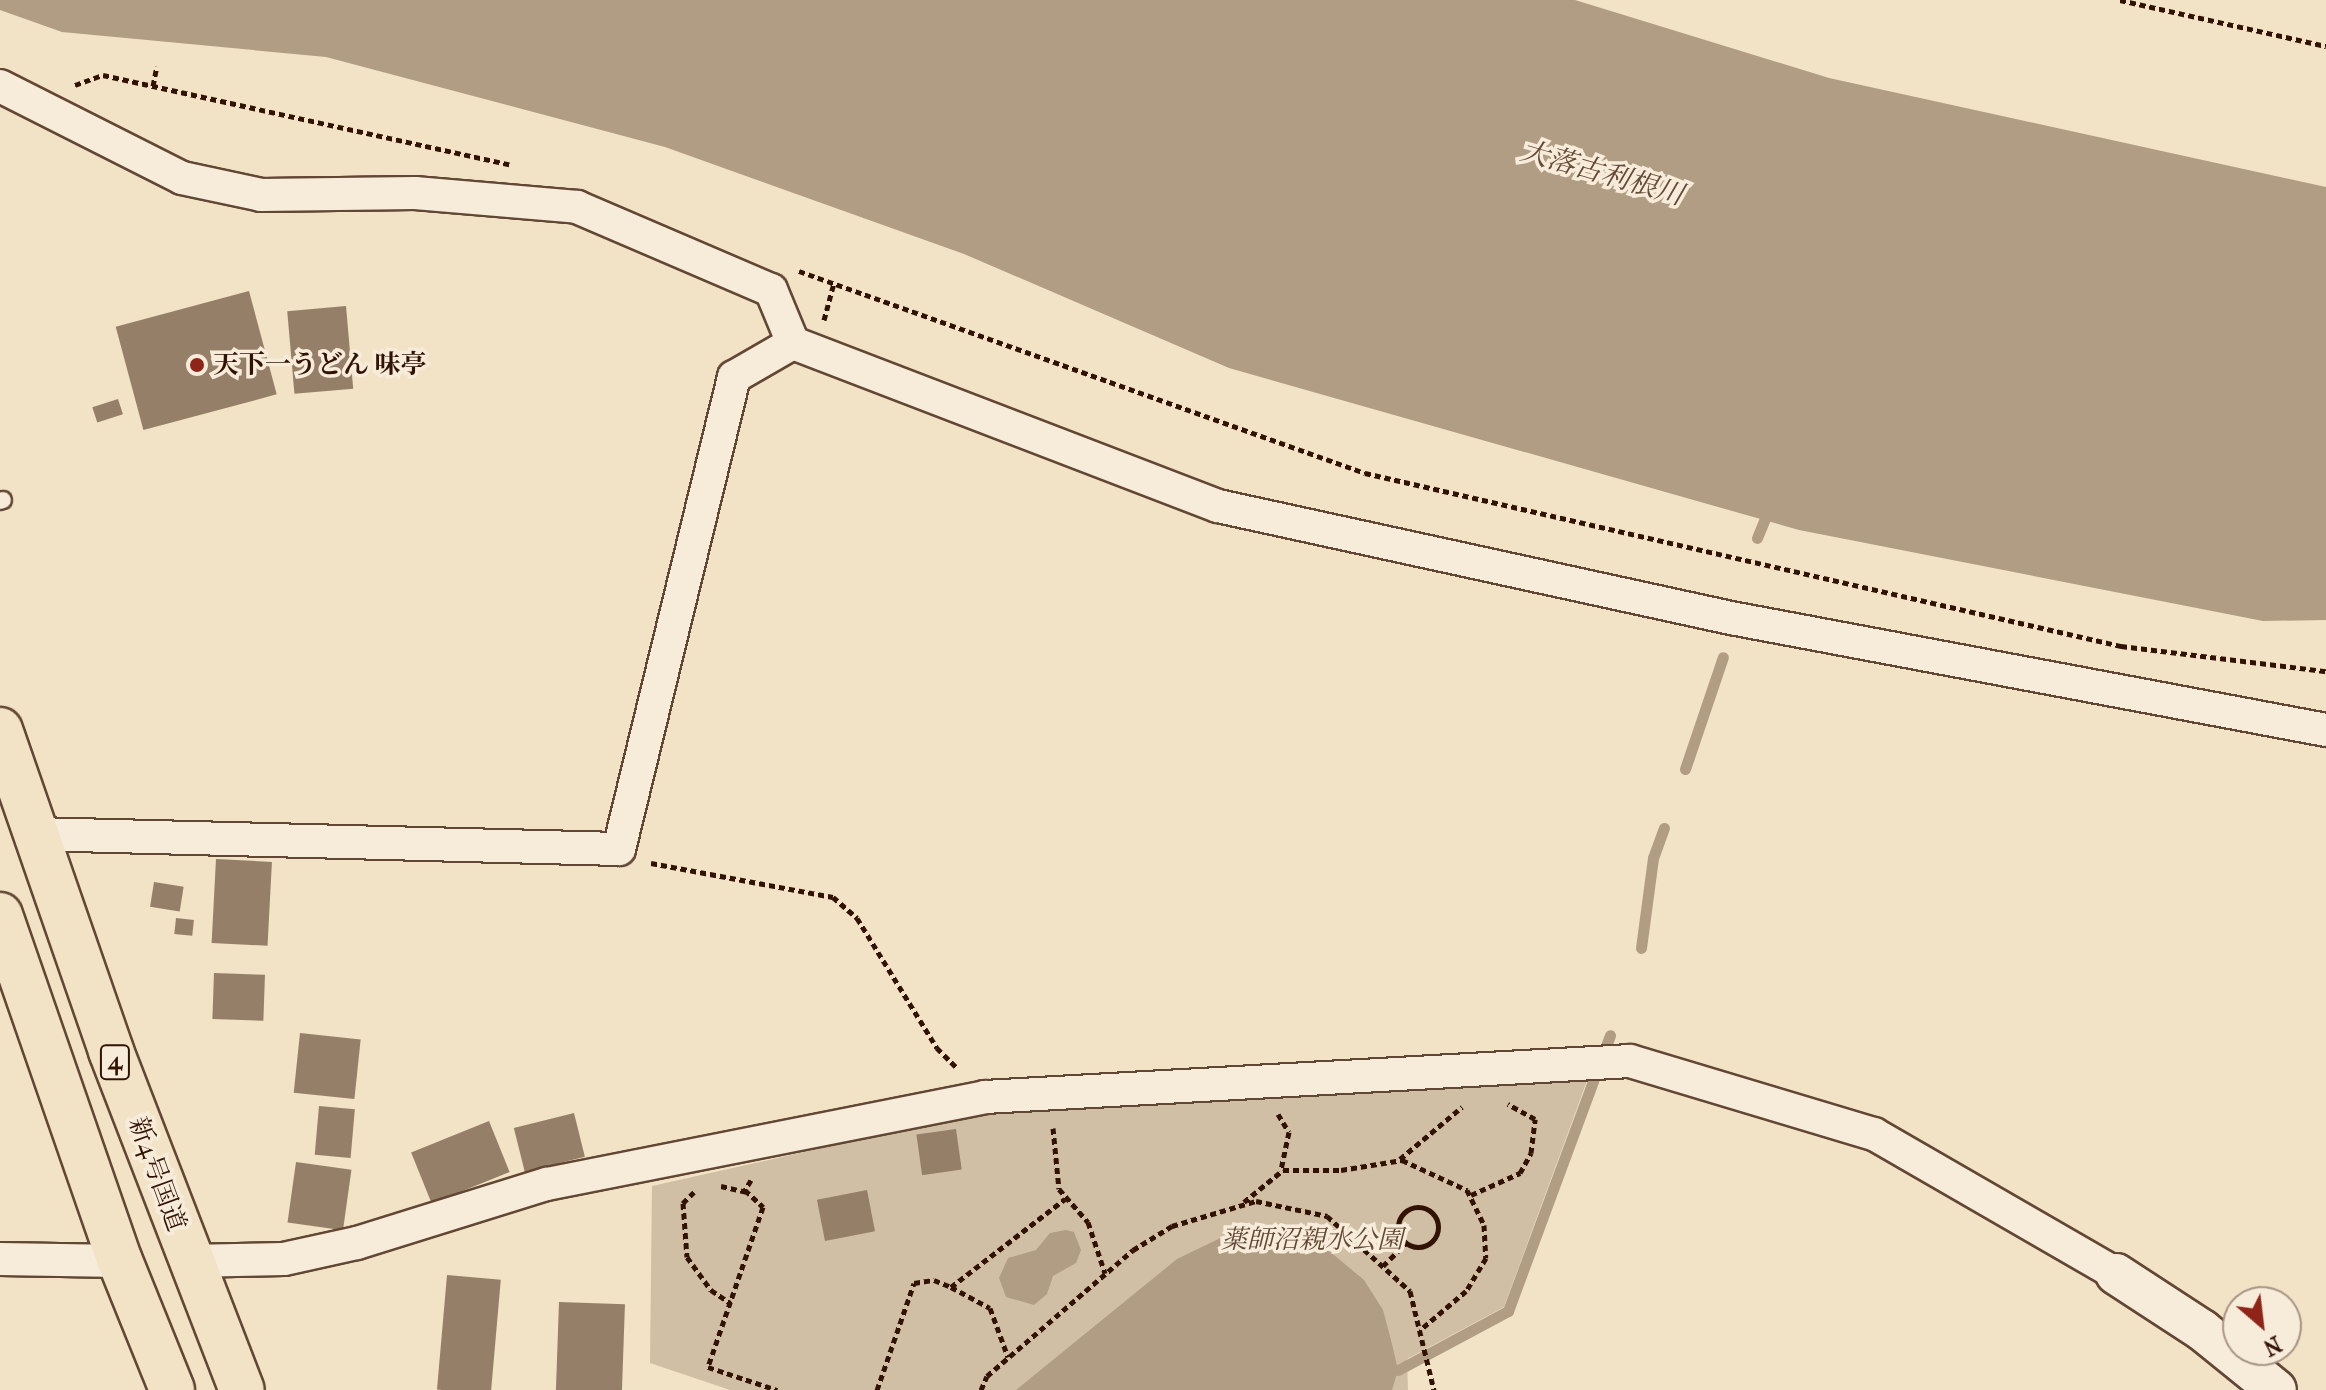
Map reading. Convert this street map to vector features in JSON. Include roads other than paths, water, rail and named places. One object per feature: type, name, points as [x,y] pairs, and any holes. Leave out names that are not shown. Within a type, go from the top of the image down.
[{"type":"highway","name":"新4号国道","points":[[0,730],[189,1261],[242,1390]]},
{"type":"highway","name":"4","points":[[0,915],[120,1261],[172,1390]]},
{"type":"street","points":[[0,86],[182,178],[261,195],[415,193],[577,207],[771,290],[793,343],[1218,506],[1731,618],[2326,730]]},
{"type":"street","points":[[35,834],[187,827],[619,849],[734,377],[793,343]]},
{"type":"street","points":[[189,1261],[284,1259],[357,1243],[547,1184],[985,1097],[1626,1061],[1874,1134],[2116,1274],[2202,1330],[2276,1390]]},
{"type":"street","points":[[0,1259],[120,1261]]},
{"type":"water","name":"大落古利根川","points":[[0,0],[1575,0],[1829,78],[2326,187],[2326,620],[2263,621],[1799,530],[1229,368],[964,254],[665,147],[326,57],[62,32],[0,10]]},
{"type":"water","points":[[1263,1228],[1328,1250],[1364,1280],[1383,1310],[1392,1344],[1398,1370],[1392,1390],[1016,1390],[1177,1259],[1233,1232]]},
{"type":"water","points":[[1074,1232],[1081,1250],[1076,1263],[1053,1276],[1047,1294],[1034,1305],[1006,1297],[999,1278],[1008,1258],[1036,1250],[1050,1233]]},
{"type":"waterway","points":[[1757,538],[1769,508]]},
{"type":"waterway","points":[[1685,769],[1723,657]]},
{"type":"waterway","points":[[1641,948],[1653,858],[1664,828]]},
{"type":"waterway","points":[[1398,1370],[1508,1311],[1610,1035]]},
{"type":"place","name":"天下一うどん 味亭","points":[[197,365]]},
{"type":"park label","name":"薬師沼親水公園","points":[[1312,1240]]}]
